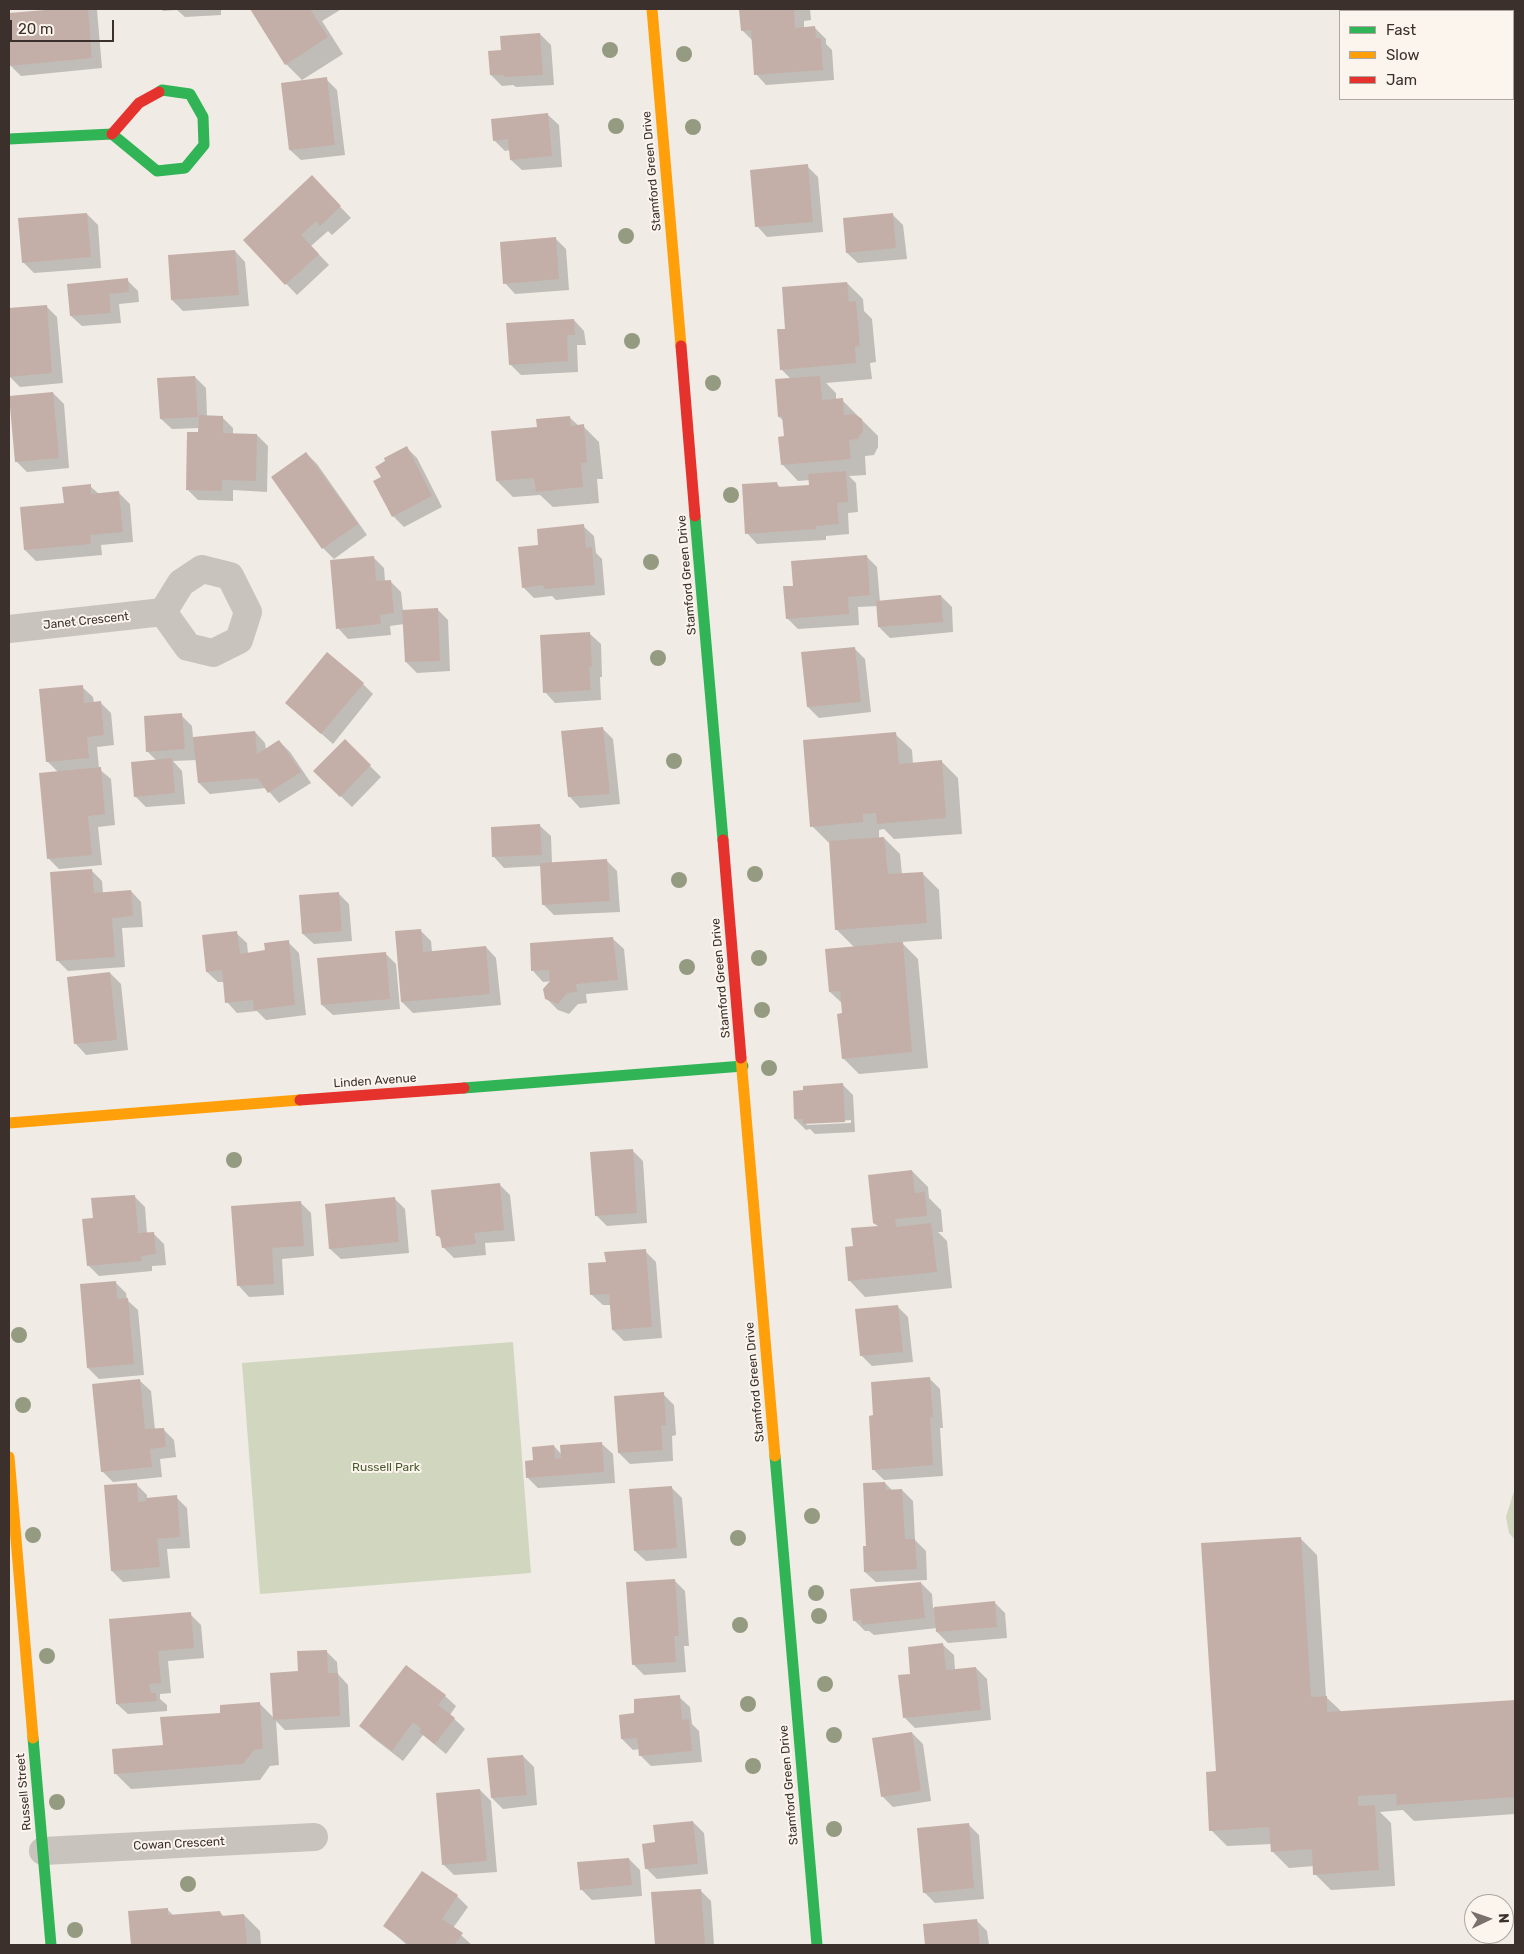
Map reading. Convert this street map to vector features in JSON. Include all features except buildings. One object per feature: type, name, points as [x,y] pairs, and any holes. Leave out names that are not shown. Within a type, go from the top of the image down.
[{"type":"street","name":"Stamford Green Drive","points":[[652,9],[817,1945]]},
{"type":"street","points":[[9,139],[112,134],[158,171],[185,168],[204,145],[203,117],[190,94],[162,90],[140,103],[112,134]]},
{"type":"street","name":"Janet Crescent","points":[[9,629],[163,612]]},
{"type":"street","name":"Linden Avenue","points":[[9,1123],[743,1066]]},
{"type":"street","name":"Russell Street","points":[[9,1457],[51,1945]]},
{"type":"street","name":"Cowan Crescent","points":[[43,1851],[314,1837]]},
{"type":"green space","name":"Russell Park","points":[[513,1342],[531,1573],[260,1594],[242,1363]]},
{"type":"green space","points":[[1515,1488],[1515,1540],[1509,1533],[1506,1517]]},
{"type":"traffic: fast","points":[[9,139],[112,134],[157,171],[185,168],[204,145],[203,117],[190,94],[162,90],[159,92]]},
{"type":"traffic: fast","points":[[695,516],[723,840]]},
{"type":"traffic: fast","points":[[464,1088],[743,1066]]},
{"type":"traffic: fast","points":[[775,1456],[817,1945]]},
{"type":"traffic: fast","points":[[33,1738],[51,1945]]},
{"type":"traffic: slow","points":[[652,9],[681,346]]},
{"type":"traffic: slow","points":[[741,1058],[775,1456]]},
{"type":"traffic: slow","points":[[9,1123],[300,1100]]},
{"type":"traffic: slow","points":[[9,1457],[33,1738]]},
{"type":"traffic: jam","points":[[112,134],[139,103],[159,92]]},
{"type":"traffic: jam","points":[[681,346],[695,516]]},
{"type":"traffic: jam","points":[[723,840],[741,1058]]},
{"type":"traffic: jam","points":[[300,1100],[464,1088]]}]
